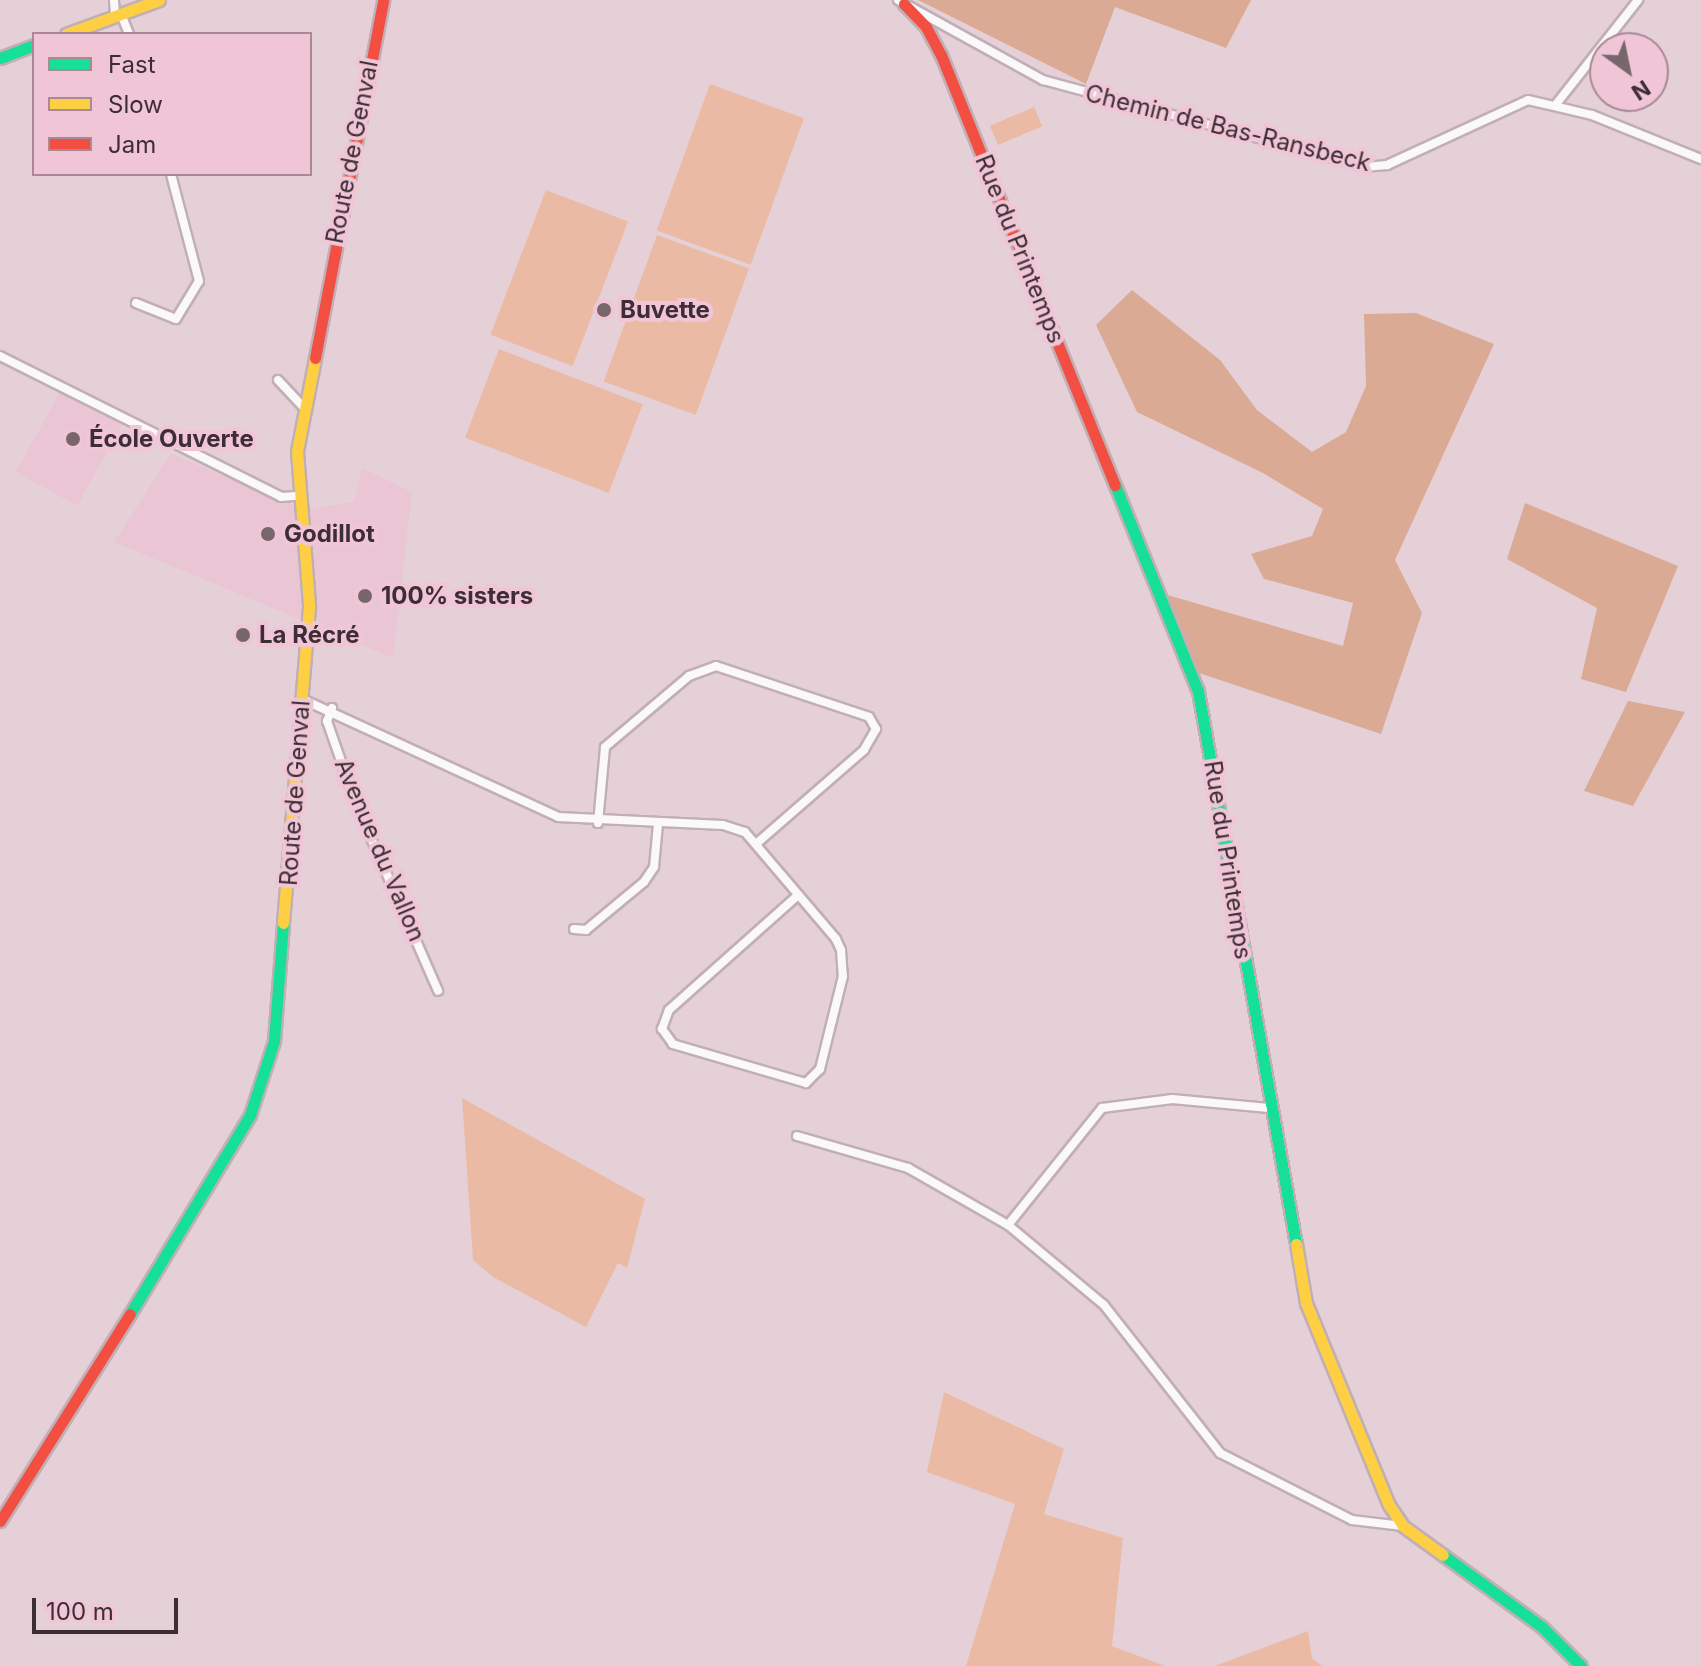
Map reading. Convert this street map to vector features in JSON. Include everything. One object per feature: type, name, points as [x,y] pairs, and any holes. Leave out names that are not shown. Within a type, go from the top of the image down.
[{"type":"street","points":[[114,0],[128,32]]},
{"type":"street","points":[[71,32],[159,0]]},
{"type":"street","name":"Route de Genval","points":[[0,1521],[217,1176],[264,1080],[279,1002],[309,604],[297,496],[302,406],[383,0]]},
{"type":"street","points":[[1557,103],[1638,0]]},
{"type":"street","name":"Chemin de Bas-Ransbeck","points":[[901,2],[1043,80],[1365,167],[1387,165],[1515,103],[1557,103],[1701,159]]},
{"type":"street","name":"Rue du Printemps","points":[[901,2],[941,55],[1198,691],[1300,1285],[1389,1505],[1403,1526],[1542,1627],[1581,1666]]},
{"type":"street","points":[[0,58],[32,46]]},
{"type":"street","points":[[136,303],[176,319],[199,281],[172,176]]},
{"type":"street","points":[[0,356],[281,497],[297,496]]},
{"type":"street","points":[[278,380],[302,406]]},
{"type":"street","points":[[598,823],[605,747],[689,676],[716,666],[869,717],[876,729],[864,750],[757,843]]},
{"type":"street","points":[[302,699],[332,708],[558,817],[598,823],[737,828],[757,843],[836,939],[844,965],[814,1080],[797,1082],[673,1044],[662,1029],[669,1010],[798,895]]},
{"type":"street","name":"Avenue du Vallon","points":[[332,708],[327,721],[348,782],[438,991]]},
{"type":"street","points":[[574,929],[586,930],[644,882],[654,867],[658,824]]},
{"type":"street","points":[[1008,1225],[1102,1108],[1172,1099],[1269,1108]]},
{"type":"street","points":[[797,1136],[908,1168],[1008,1225],[1104,1305],[1220,1453],[1352,1520],[1403,1526]]},
{"type":"shaded area","points":[[918,0],[1251,0],[1226,48],[1115,7],[1086,84]]},
{"type":"shaded area","points":[[710,84],[804,118],[751,265],[657,231]]},
{"type":"shaded area","points":[[1034,107],[1042,126],[998,145],[990,126]]},
{"type":"shaded area","points":[[546,190],[628,222],[573,366],[490,335]]},
{"type":"shaded area","points":[[657,235],[749,269],[696,415],[604,382]]},
{"type":"shaded area","points":[[1132,290],[1220,360],[1257,410],[1312,452],[1346,432],[1366,386],[1364,314],[1416,313],[1494,344],[1395,560],[1422,613],[1381,734],[1196,672],[1164,594],[1343,646],[1353,603],[1264,579],[1251,554],[1312,536],[1323,509],[1263,473],[1137,412],[1096,325]]},
{"type":"shaded area","points":[[499,349],[643,404],[609,493],[465,438]]},
{"type":"shaded area","name":"École Ouverte","points":[[63,387],[124,421],[77,506],[16,472]]},
{"type":"shaded area","points":[[171,454],[306,510],[354,502],[362,468],[412,492],[393,658],[114,542]]},
{"type":"shaded area","points":[[1525,503],[1678,566],[1626,692],[1581,679],[1597,608],[1507,559]]},
{"type":"shaded area","points":[[1628,701],[1685,712],[1633,806],[1584,791]]},
{"type":"shaded area","points":[[462,1098],[645,1199],[627,1268],[618,1263],[586,1327],[493,1277],[473,1260]]},
{"type":"shaded area","points":[[944,1392],[1064,1449],[1044,1514],[1123,1538],[1112,1646],[1165,1666],[966,1666],[1015,1504],[927,1472]]},
{"type":"shaded area","points":[[1308,1631],[1312,1658],[1322,1666],[1215,1666]]},
{"type":"traffic: fast","points":[[0,58],[32,46]]},
{"type":"traffic: fast","points":[[1115,485],[1198,691],[1296,1244]]},
{"type":"traffic: fast","points":[[130,1314],[250,1115],[274,1041],[283,923]]},
{"type":"traffic: fast","points":[[1443,1555],[1542,1627],[1581,1666]]},
{"type":"traffic: slow","points":[[71,32],[159,0]]},
{"type":"traffic: slow","points":[[283,923],[309,604],[297,451],[315,358]]},
{"type":"traffic: slow","points":[[1296,1244],[1306,1303],[1389,1505],[1403,1526],[1443,1555]]},
{"type":"traffic: jam","points":[[315,358],[383,0]]},
{"type":"traffic: jam","points":[[904,4],[926,27],[941,55],[1115,485]]},
{"type":"traffic: jam","points":[[0,1521],[130,1314]]},
{"type":"place","name":"Buvette","points":[[604,310]]},
{"type":"place","name":"École Ouverte","points":[[73,439]]},
{"type":"place","name":"Godillot","points":[[268,534]]},
{"type":"place","name":"100% sisters","points":[[365,596]]},
{"type":"place","name":"La Récré","points":[[243,635]]}]
